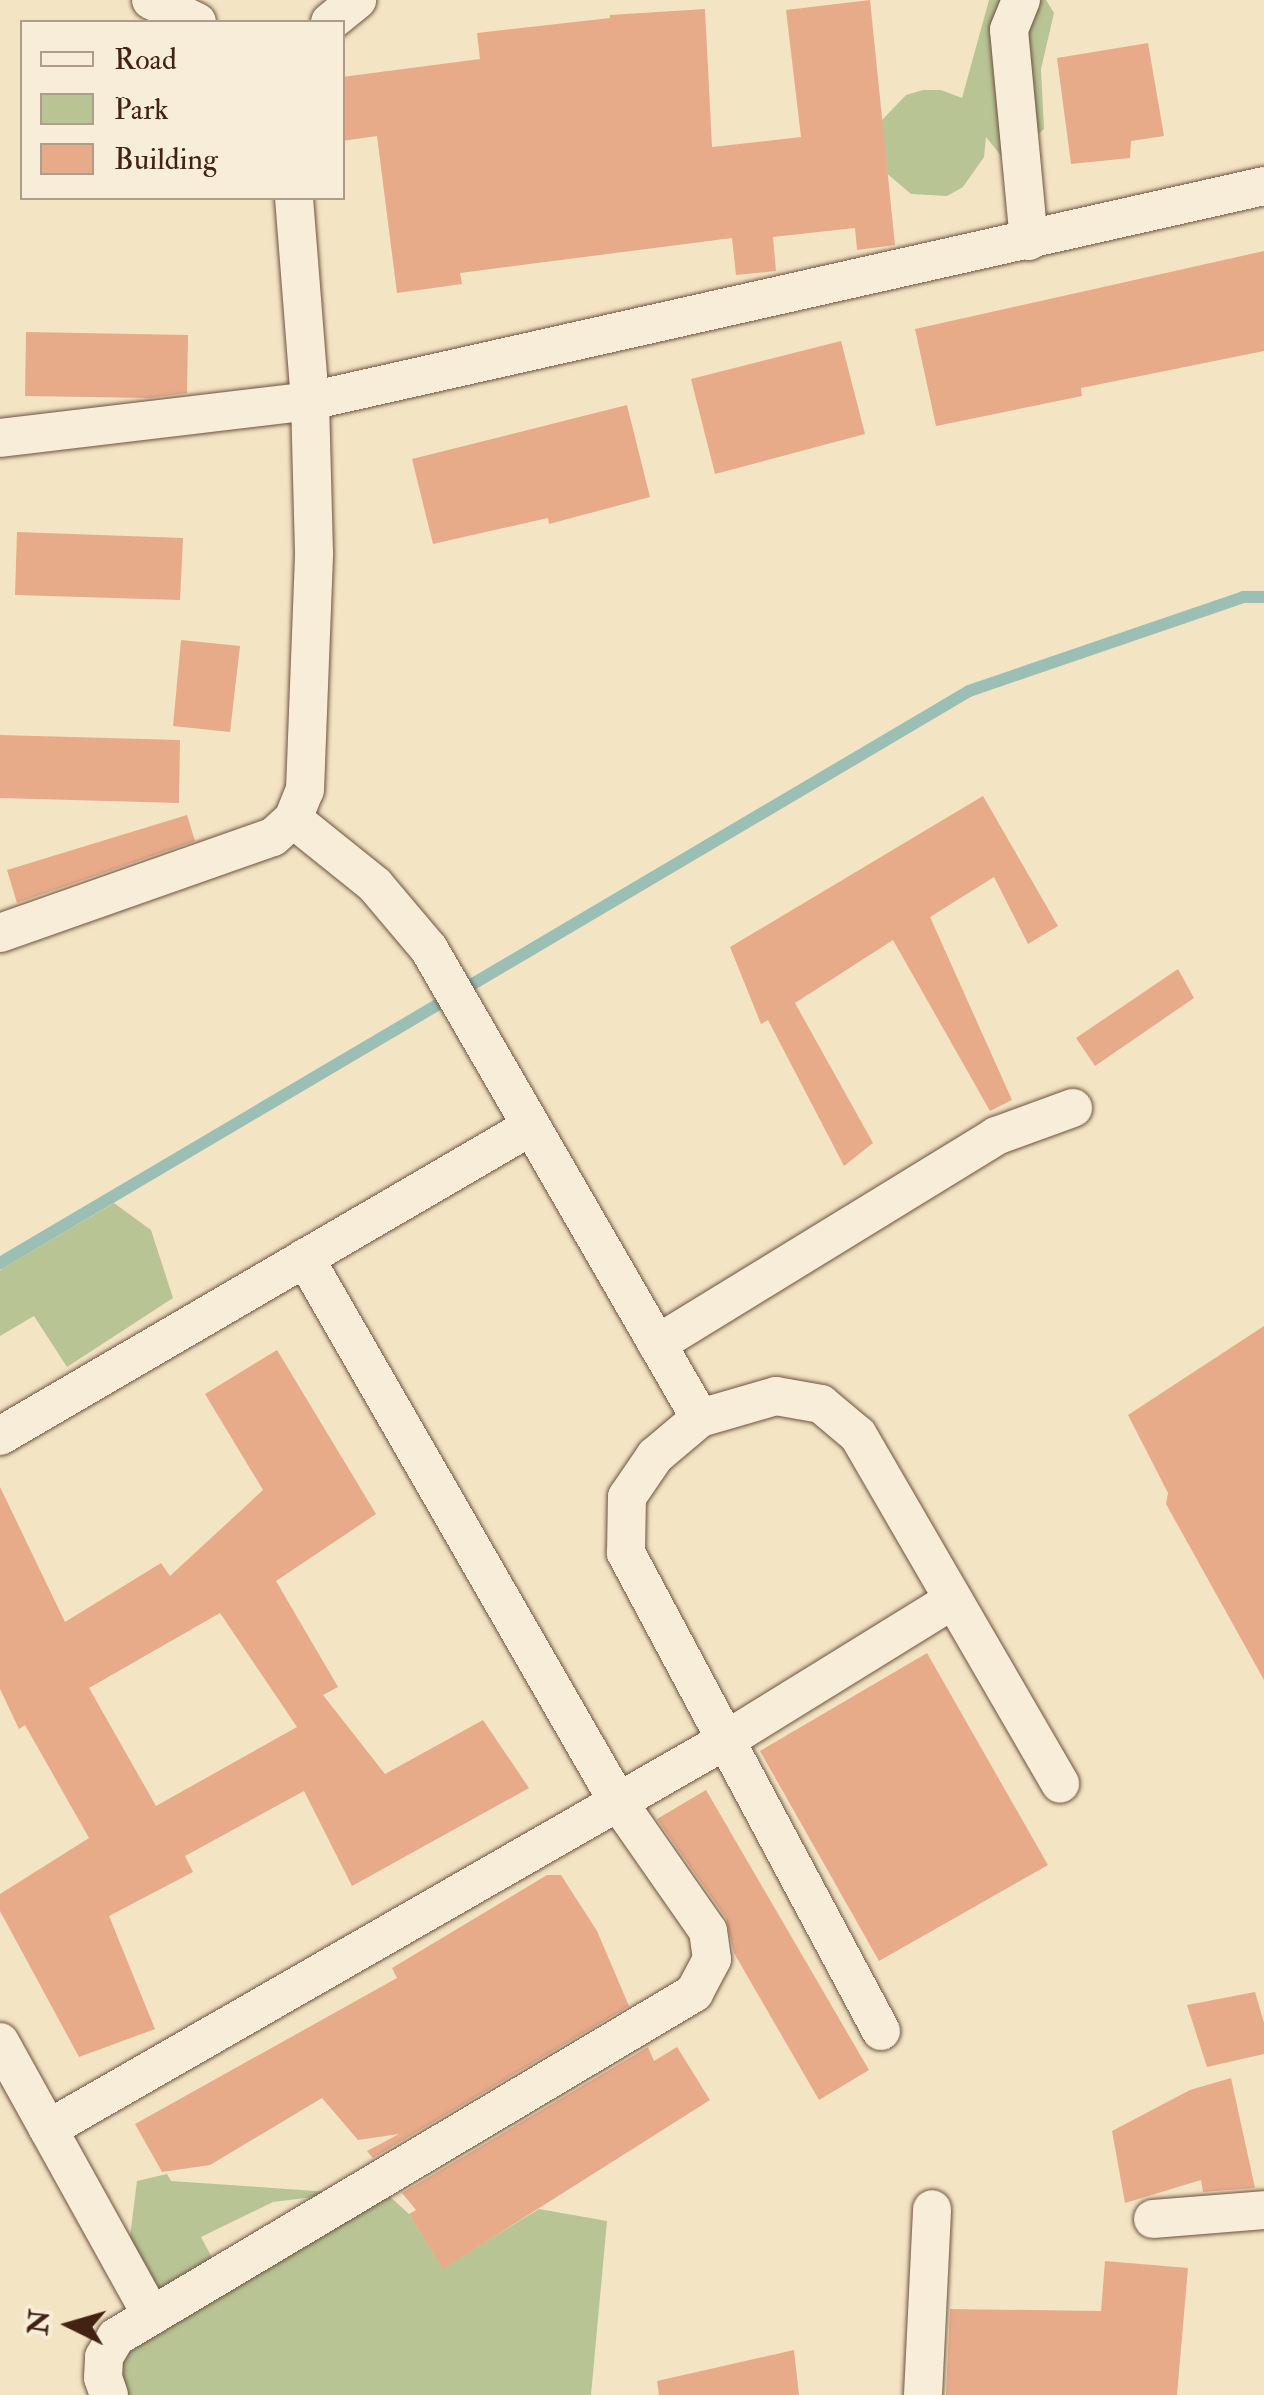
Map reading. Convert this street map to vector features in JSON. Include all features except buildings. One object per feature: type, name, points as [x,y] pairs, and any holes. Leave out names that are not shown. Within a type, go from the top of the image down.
[{"type":"street","points":[[151,0],[193,20]]},
{"type":"street","points":[[332,20],[357,0]]},
{"type":"street","points":[[1016,2],[1010,30],[1029,242]]},
{"type":"street","points":[[0,438],[310,401],[1264,186]]},
{"type":"street","points":[[0,933],[273,837],[294,819],[304,790],[314,554],[310,401],[294,200]]},
{"type":"street","points":[[294,819],[375,885],[429,949],[476,1037],[700,1418]]},
{"type":"street","points":[[657,1344],[996,1136],[1073,1108]]},
{"type":"street","points":[[0,1436],[530,1127]]},
{"type":"street","points":[[109,2395],[103,2378],[104,2358],[116,2336],[694,1993],[712,1959],[708,1932],[618,1802],[305,1258]]},
{"type":"street","points":[[881,2031],[626,1552],[627,1497],[655,1456],[700,1418],[776,1396],[820,1404],[858,1435],[1060,1784]]},
{"type":"street","points":[[48,2129],[726,1740],[953,1600]]},
{"type":"street","points":[[0,2042],[152,2316]]},
{"type":"street","points":[[924,2395],[932,2209]]},
{"type":"street","points":[[1153,2219],[1264,2210]]},
{"type":"green space","points":[[989,0],[1046,0],[1054,13],[1041,69],[1044,129],[1006,162],[986,137],[984,157],[963,187],[947,196],[911,194],[884,171],[882,120],[906,95],[923,90],[941,90],[962,98]]},
{"type":"green space","points":[[114,1203],[151,1230],[173,1298],[67,1367],[34,1316],[0,1336],[0,1270]]},
{"type":"green space","points":[[167,2174],[171,2181],[345,2193],[273,2202],[201,2237],[216,2265],[216,2258],[287,2213],[348,2199],[375,2183],[409,2214],[443,2268],[539,2209],[607,2221],[591,2395],[109,2395],[116,2337],[155,2306],[126,2269],[137,2181]]},
{"type":"waterway","points":[[0,1263],[969,691],[1243,597],[1264,597]]}]
